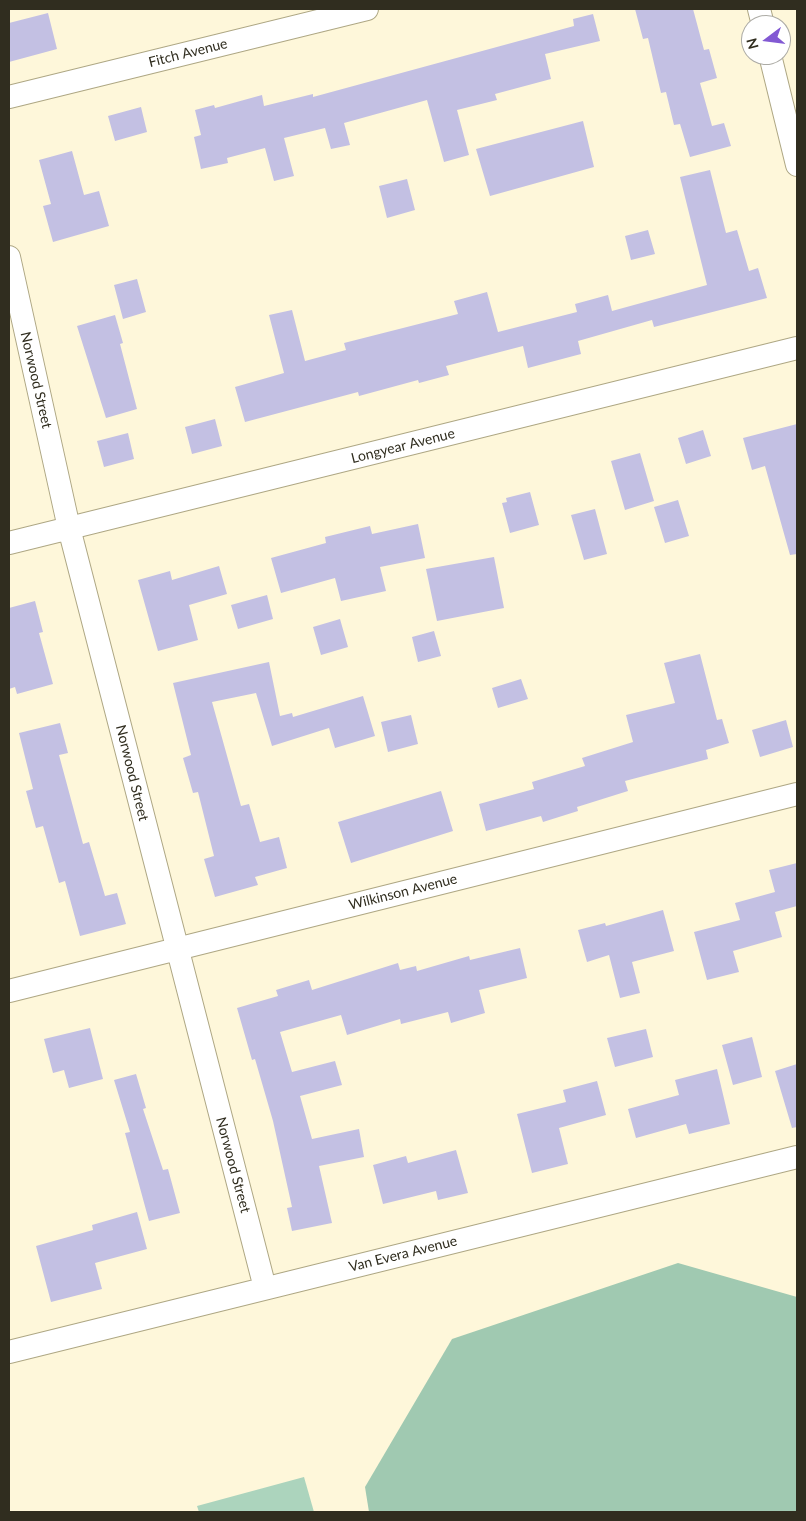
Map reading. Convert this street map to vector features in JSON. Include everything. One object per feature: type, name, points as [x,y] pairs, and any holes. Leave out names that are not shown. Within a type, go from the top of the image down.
[{"type":"street","name":"Fitch Avenue","points":[[9,97],[367,9]]},
{"type":"street","points":[[772,65],[797,165]]},
{"type":"street","name":"Norwood Street","points":[[9,256],[69,528],[176,949],[265,1288]]},
{"type":"street","name":"Longyear Avenue","points":[[9,543],[797,348]]},
{"type":"street","name":"Wilkinson Avenue","points":[[9,991],[797,794]]},
{"type":"street","name":"Van Evera Avenue","points":[[9,1352],[797,1157]]},
{"type":"green space","points":[[678,1263],[797,1297],[797,1512],[369,1512],[365,1487],[452,1339]]},
{"type":"green space","points":[[304,1477],[314,1512],[199,1512],[197,1506]]},
{"type":"building","points":[[635,9],[693,9],[704,50],[709,49],[717,78],[700,83],[712,126],[724,123],[731,146],[690,157],[680,124],[674,125],[666,92],[661,93],[648,38],[643,39]]},
{"type":"building","points":[[48,13],[57,49],[9,62],[9,23]]},
{"type":"building","points":[[593,14],[600,41],[545,54],[551,79],[495,94],[497,100],[457,110],[469,155],[444,162],[427,100],[344,123],[350,145],[331,149],[325,128],[284,138],[294,176],[274,181],[265,148],[227,158],[228,163],[201,169],[194,137],[201,135],[195,110],[214,105],[215,108],[262,95],[264,106],[313,94],[313,97],[574,26],[573,19]]},
{"type":"building","points":[[141,107],[147,132],[115,141],[108,116]]},
{"type":"building","points":[[583,121],[594,167],[490,196],[476,149]]},
{"type":"building","points":[[72,151],[84,195],[99,191],[109,226],[53,242],[43,206],[51,204],[39,160]]},
{"type":"building","points":[[710,170],[726,233],[737,230],[749,271],[758,268],[767,298],[654,327],[652,320],[578,341],[581,354],[528,368],[523,346],[446,366],[449,375],[419,383],[418,380],[359,396],[358,392],[245,422],[235,387],[284,373],[269,315],[292,310],[305,361],[346,350],[344,343],[458,314],[454,301],[487,292],[498,332],[577,312],[575,304],[608,295],[612,311],[707,285],[680,177]]},
{"type":"building","points":[[407,179],[415,210],[387,218],[379,186]]},
{"type":"building","points":[[648,230],[655,254],[631,260],[625,236]]},
{"type":"building","points":[[137,279],[146,312],[123,319],[114,285]]},
{"type":"building","points":[[115,315],[123,343],[120,344],[137,409],[106,418],[77,326]]},
{"type":"building","points":[[215,419],[222,446],[192,454],[185,427]]},
{"type":"building","points":[[797,424],[797,554],[790,555],[765,466],[752,470],[743,438]]},
{"type":"building","points":[[703,430],[711,456],[686,464],[678,438]]},
{"type":"building","points":[[128,433],[134,459],[104,467],[97,441]]},
{"type":"building","points":[[640,453],[654,501],[625,510],[611,461]]},
{"type":"building","points":[[530,492],[539,525],[510,533],[502,503],[507,502],[506,498]]},
{"type":"building","points":[[678,500],[689,536],[665,543],[654,507]]},
{"type":"building","points":[[595,509],[607,554],[584,560],[571,515]]},
{"type":"building","points":[[418,524],[425,558],[380,567],[386,591],[341,601],[335,578],[281,593],[271,558],[326,543],[325,537],[370,526],[372,534]]},
{"type":"building","points":[[494,557],[504,608],[437,621],[426,569]]},
{"type":"building","points":[[219,566],[227,594],[189,605],[198,640],[158,651],[138,580],[170,571],[172,580]]},
{"type":"building","points":[[267,595],[273,619],[238,629],[231,605]]},
{"type":"building","points":[[35,601],[43,632],[39,633],[53,684],[17,694],[15,687],[9,689],[9,608]]},
{"type":"building","points":[[340,619],[348,647],[321,655],[313,627]]},
{"type":"building","points":[[434,631],[441,656],[418,662],[412,637]]},
{"type":"building","points":[[700,654],[717,720],[722,719],[729,743],[706,750],[708,759],[625,781],[628,791],[577,807],[578,811],[543,822],[541,816],[486,831],[479,804],[534,789],[532,782],[585,766],[582,758],[633,742],[626,715],[675,703],[664,663]]},
{"type":"building","points":[[269,662],[280,716],[292,713],[293,717],[363,696],[375,736],[335,748],[329,728],[272,746],[256,693],[212,702],[241,806],[249,804],[260,842],[279,837],[287,868],[255,877],[258,885],[215,897],[204,859],[214,856],[198,792],[193,793],[183,758],[191,755],[173,683]]},
{"type":"building","points":[[521,679],[528,699],[498,708],[492,688]]},
{"type":"building","points":[[411,715],[418,744],[388,752],[381,722]]},
{"type":"building","points":[[786,720],[793,747],[760,757],[752,730]]},
{"type":"building","points":[[60,723],[68,753],[59,755],[83,844],[89,842],[105,896],[117,893],[126,924],[80,936],[65,881],[59,883],[43,826],[36,828],[26,791],[33,789],[19,733]]},
{"type":"building","points":[[441,791],[453,831],[351,863],[338,822]]},
{"type":"building","points":[[797,863],[797,906],[775,912],[782,937],[733,951],[739,972],[707,980],[694,932],[740,920],[735,903],[775,892],[769,870]]},
{"type":"building","points":[[663,910],[674,951],[632,962],[640,993],[620,998],[609,955],[587,962],[578,930],[605,923],[606,926]]},
{"type":"building","points":[[520,948],[527,978],[479,990],[485,1013],[451,1023],[448,1012],[401,1024],[400,1019],[347,1035],[341,1015],[280,1032],[292,1072],[335,1061],[342,1085],[300,1096],[312,1139],[359,1129],[364,1157],[319,1166],[332,1223],[292,1231],[287,1208],[292,1207],[273,1121],[255,1059],[252,1060],[237,1008],[278,996],[276,990],[309,980],[312,990],[398,963],[400,970],[416,966],[417,971],[469,956],[470,960]]},
{"type":"building","points":[[90,1028],[103,1079],[69,1088],[64,1070],[53,1073],[44,1039]]},
{"type":"building","points":[[646,1029],[653,1057],[615,1067],[607,1038]]},
{"type":"building","points":[[752,1037],[762,1077],[733,1085],[722,1045]]},
{"type":"building","points":[[797,1064],[797,1127],[792,1128],[775,1071]]},
{"type":"building","points":[[717,1069],[730,1124],[689,1134],[686,1124],[636,1138],[628,1109],[679,1095],[675,1080]]},
{"type":"building","points":[[136,1074],[146,1108],[143,1109],[163,1170],[168,1169],[180,1213],[149,1221],[125,1133],[130,1132],[114,1080]]},
{"type":"building","points":[[597,1081],[606,1115],[559,1128],[568,1164],[532,1173],[517,1114],[566,1102],[563,1090]]},
{"type":"building","points":[[456,1150],[468,1193],[438,1200],[436,1191],[383,1204],[373,1165],[406,1156],[408,1163]]},
{"type":"building","points":[[137,1212],[147,1249],[95,1263],[102,1289],[51,1302],[36,1246],[93,1230],[92,1225]]}]
